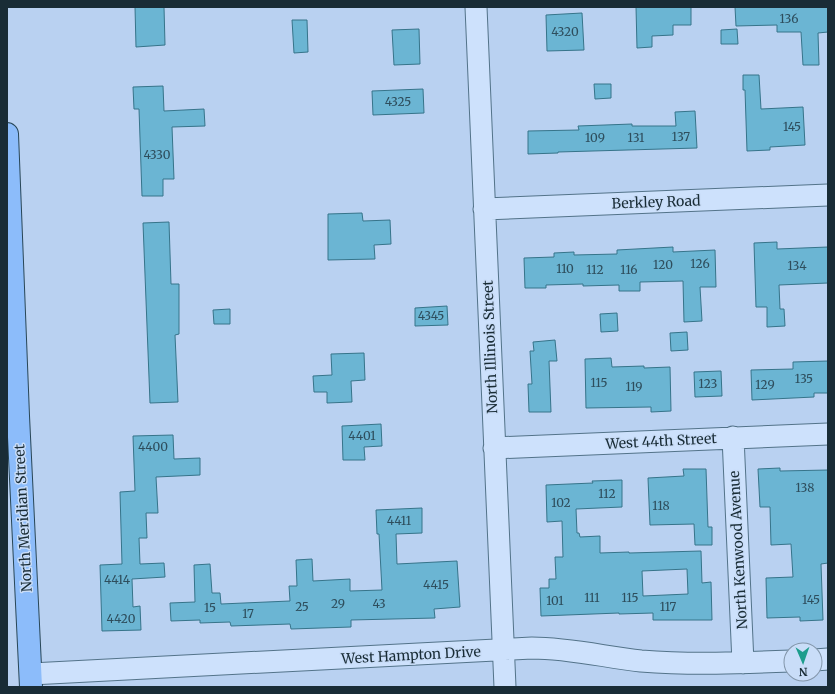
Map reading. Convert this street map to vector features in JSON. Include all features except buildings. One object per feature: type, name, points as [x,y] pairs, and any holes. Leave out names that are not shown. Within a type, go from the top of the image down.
[{"type":"main road","name":"North Meridian Street","points":[[7,134],[17,401],[31,680]]},
{"type":"street","name":"North Illinois Street","points":[[476,7],[505,687]]},
{"type":"street","name":"Berkley Road","points":[[484,209],[828,195]]},
{"type":"street","name":"West 44th Street","points":[[494,448],[828,434]]},
{"type":"street","name":"North Kenwood Avenue","points":[[733,437],[743,662]]},
{"type":"street","name":"West Hampton Drive","points":[[31,680],[532,648],[554,649],[641,661],[677,663],[783,661]]}]
